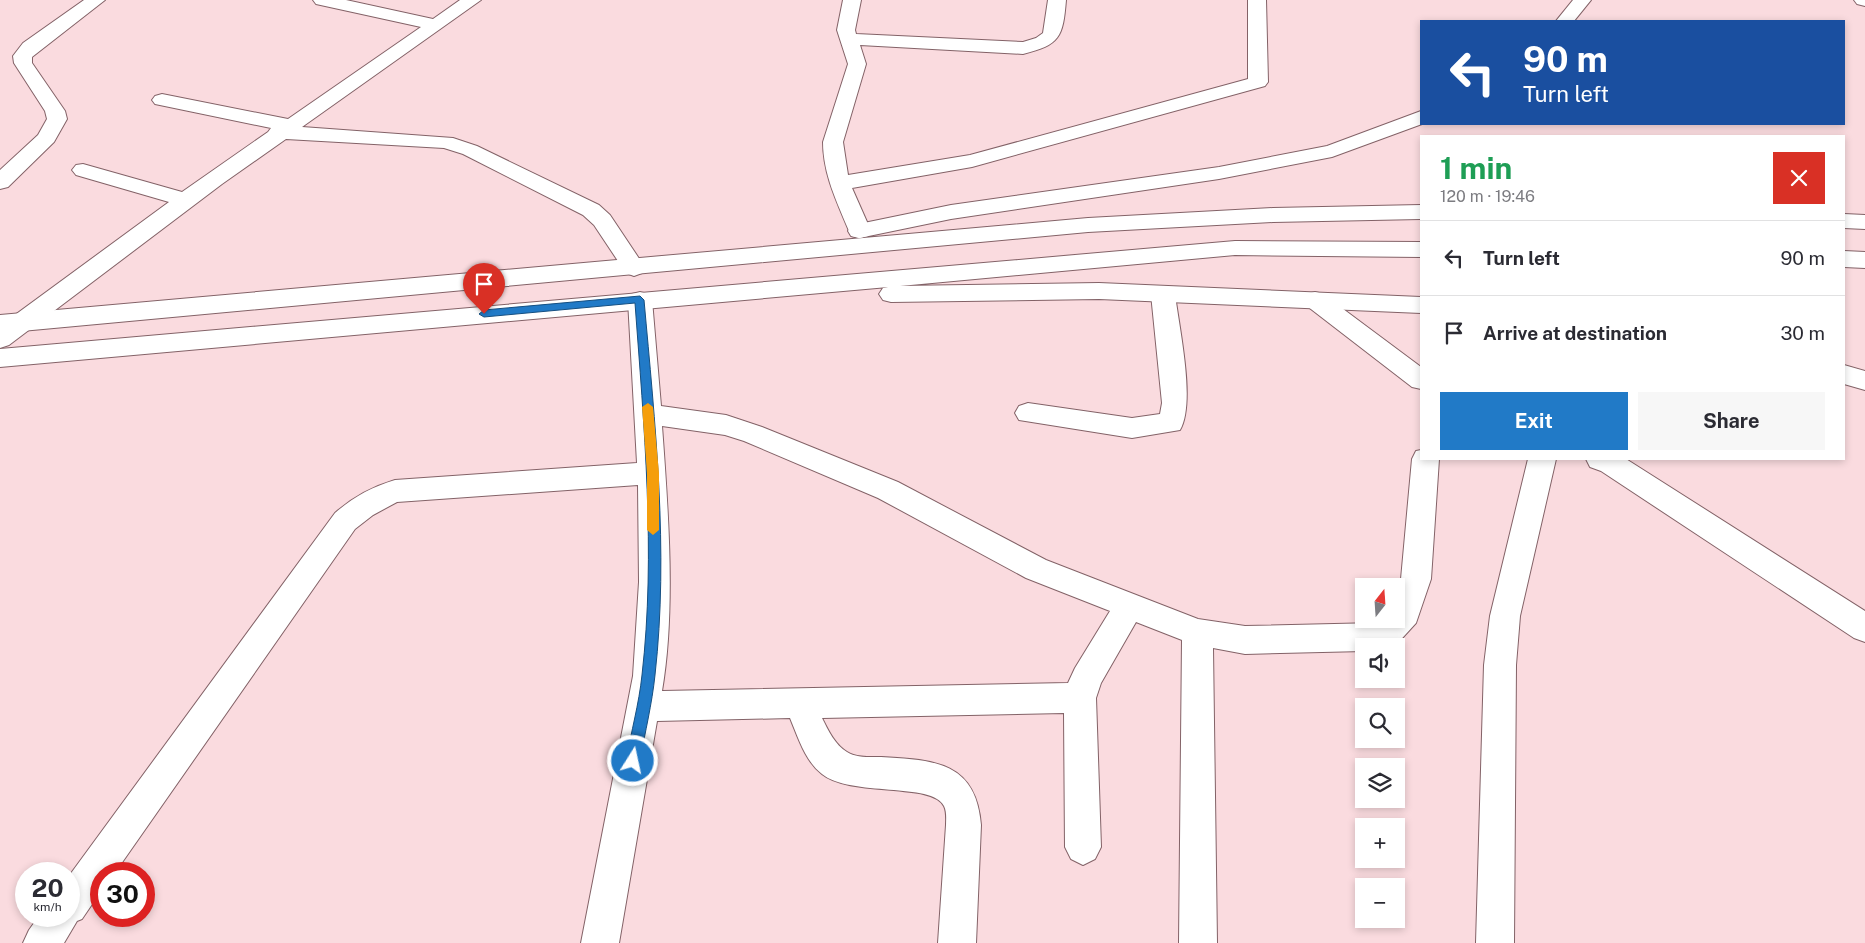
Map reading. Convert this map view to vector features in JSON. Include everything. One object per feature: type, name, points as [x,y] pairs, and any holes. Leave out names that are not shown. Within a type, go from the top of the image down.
[{"type":"main road","points":[[0,182],[47,138],[57,120],[55,111],[23,63],[22,56],[30,47],[96,0]]},
{"type":"main road","points":[[322,0],[434,25]]},
{"type":"main road","points":[[0,339],[284,128],[472,0]]},
{"type":"main road","points":[[846,0],[852,0],[847,21],[848,39],[857,64],[833,142],[832,155],[840,183],[860,231]]},
{"type":"main road","points":[[848,39],[1023,48],[1041,45],[1052,35],[1058,0]]},
{"type":"main road","points":[[840,183],[972,161],[1258,82],[1257,0]]},
{"type":"main road","points":[[1567,20],[1582,0]]},
{"type":"main road","points":[[162,100],[284,128],[432,140],[458,145],[591,210],[602,220],[634,268]]},
{"type":"main road","points":[[716,260],[951,212],[1219,173],[1332,151],[1420,117]]},
{"type":"main road","points":[[83,170],[185,200]]},
{"type":"main road","points":[[0,324],[1088,226],[1273,215],[1420,212]]},
{"type":"main road","points":[[1845,221],[1865,222]]},
{"type":"main road","points":[[0,358],[724,292],[1235,248],[1420,250]]},
{"type":"main road","points":[[1845,259],[1865,260]]},
{"type":"main road","points":[[724,292],[871,294],[1099,291],[1420,305]]},
{"type":"main road","points":[[1028,413],[1132,428],[1171,423],[1175,403],[1163,294]]},
{"type":"main road","points":[[600,943],[643,706],[652,634],[653,473],[640,300]]},
{"type":"main road","points":[[1315,300],[1420,379]]},
{"type":"main road","points":[[1845,374],[1865,380]]},
{"type":"main road","points":[[648,414],[726,425],[753,434],[888,490],[1036,569],[1197,632],[1245,640],[1384,637],[1405,614],[1416,579],[1426,460]]},
{"type":"main road","points":[[1495,943],[1500,665],[1505,616],[1542,460]]},
{"type":"main road","points":[[1602,460],[1627,474],[1865,628]]},
{"type":"main road","points":[[80,891],[345,521],[359,508],[373,499],[395,491],[653,473]]},
{"type":"main road","points":[[1083,847],[1080,698],[1086,678],[1130,605]]},
{"type":"main road","points":[[1197,632],[1198,943]]},
{"type":"main road","points":[[643,706],[1080,698]]},
{"type":"main road","points":[[799,703],[824,750],[843,768],[930,778],[948,785],[960,799],[963,821],[957,943]]},
{"type":"main road","points":[[42,943],[53,927]]},
{"type":"slow traffic","points":[[648,407],[653,473],[653,530]]},
{"type":"route","points":[[484,314],[640,300],[653,473],[653,615],[648,676],[633,761]]}]
